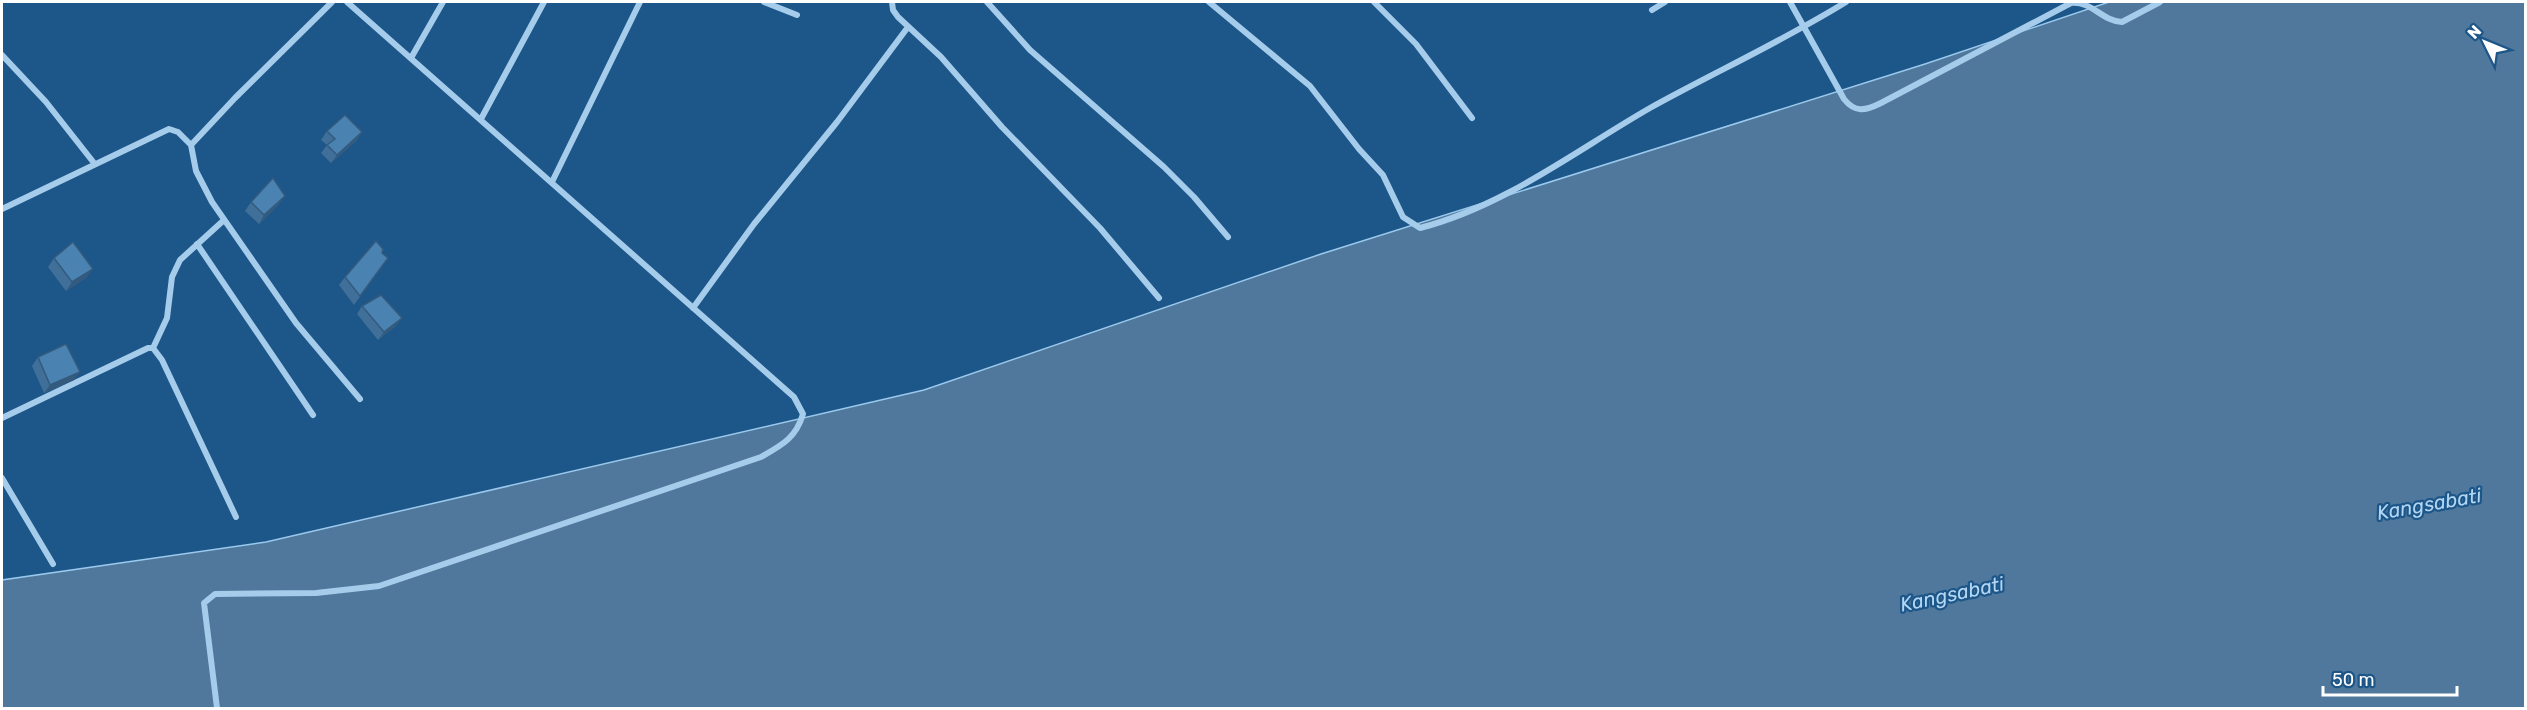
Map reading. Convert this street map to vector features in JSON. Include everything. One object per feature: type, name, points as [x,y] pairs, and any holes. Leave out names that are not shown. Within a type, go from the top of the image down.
[{"type":"street","points":[[191,146],[235,98],[332,2]]},
{"type":"street","points":[[217,708],[204,603],[214,594],[316,593],[379,586],[761,456],[787,443],[799,428],[803,414],[794,397],[347,2]]},
{"type":"street","points":[[411,58],[443,2]]},
{"type":"street","points":[[480,119],[544,2]]},
{"type":"street","points":[[552,182],[640,2]]},
{"type":"street","points":[[764,2],[797,15]]},
{"type":"street","points":[[892,2],[893,10],[908,27],[941,57],[1002,127],[1094,221],[1160,298]]},
{"type":"street","points":[[987,2],[1030,50],[1194,196],[1228,237]]},
{"type":"street","points":[[1209,2],[1310,86],[1383,176],[1403,217],[1420,228],[1438,223],[1536,178],[1648,109],[1805,27],[1846,2]]},
{"type":"street","points":[[1374,2],[1416,44],[1472,118]]},
{"type":"street","points":[[1652,10],[1665,2]]},
{"type":"street","points":[[1790,2],[1844,99],[1851,108],[1859,110],[1881,104],[2071,3],[2081,2],[2114,22],[2122,22],[2160,2]]},
{"type":"street","points":[[693,308],[754,224],[837,122],[908,27]]},
{"type":"street","points":[[2,55],[46,102],[94,163]]},
{"type":"street","points":[[2,209],[169,129],[178,132],[191,146],[196,171],[224,220],[296,323],[360,399]]},
{"type":"street","points":[[153,348],[167,318],[172,276],[180,260],[224,220]]},
{"type":"street","points":[[197,244],[312,415]]},
{"type":"street","points":[[2,418],[148,348],[153,348]]},
{"type":"street","points":[[153,348],[162,360],[236,517]]},
{"type":"street","points":[[2,478],[53,564]]},
{"type":"water","name":"Kangsabati","points":[[2109,2],[2525,2],[2525,708],[2,708],[2,580],[266,542],[924,390],[1321,254],[1925,64]]},
{"type":"building","points":[[345,115],[362,132],[337,155],[327,145],[335,139],[327,131]]},
{"type":"building","points":[[273,178],[285,196],[264,215],[251,202]]},
{"type":"building","points":[[376,241],[383,249],[382,253],[388,258],[360,296],[345,277]]},
{"type":"building","points":[[73,242],[93,269],[72,282],[54,258]]},
{"type":"building","points":[[381,295],[402,318],[384,332],[362,306]]},
{"type":"building","points":[[66,344],[80,372],[50,385],[38,357]]}]
